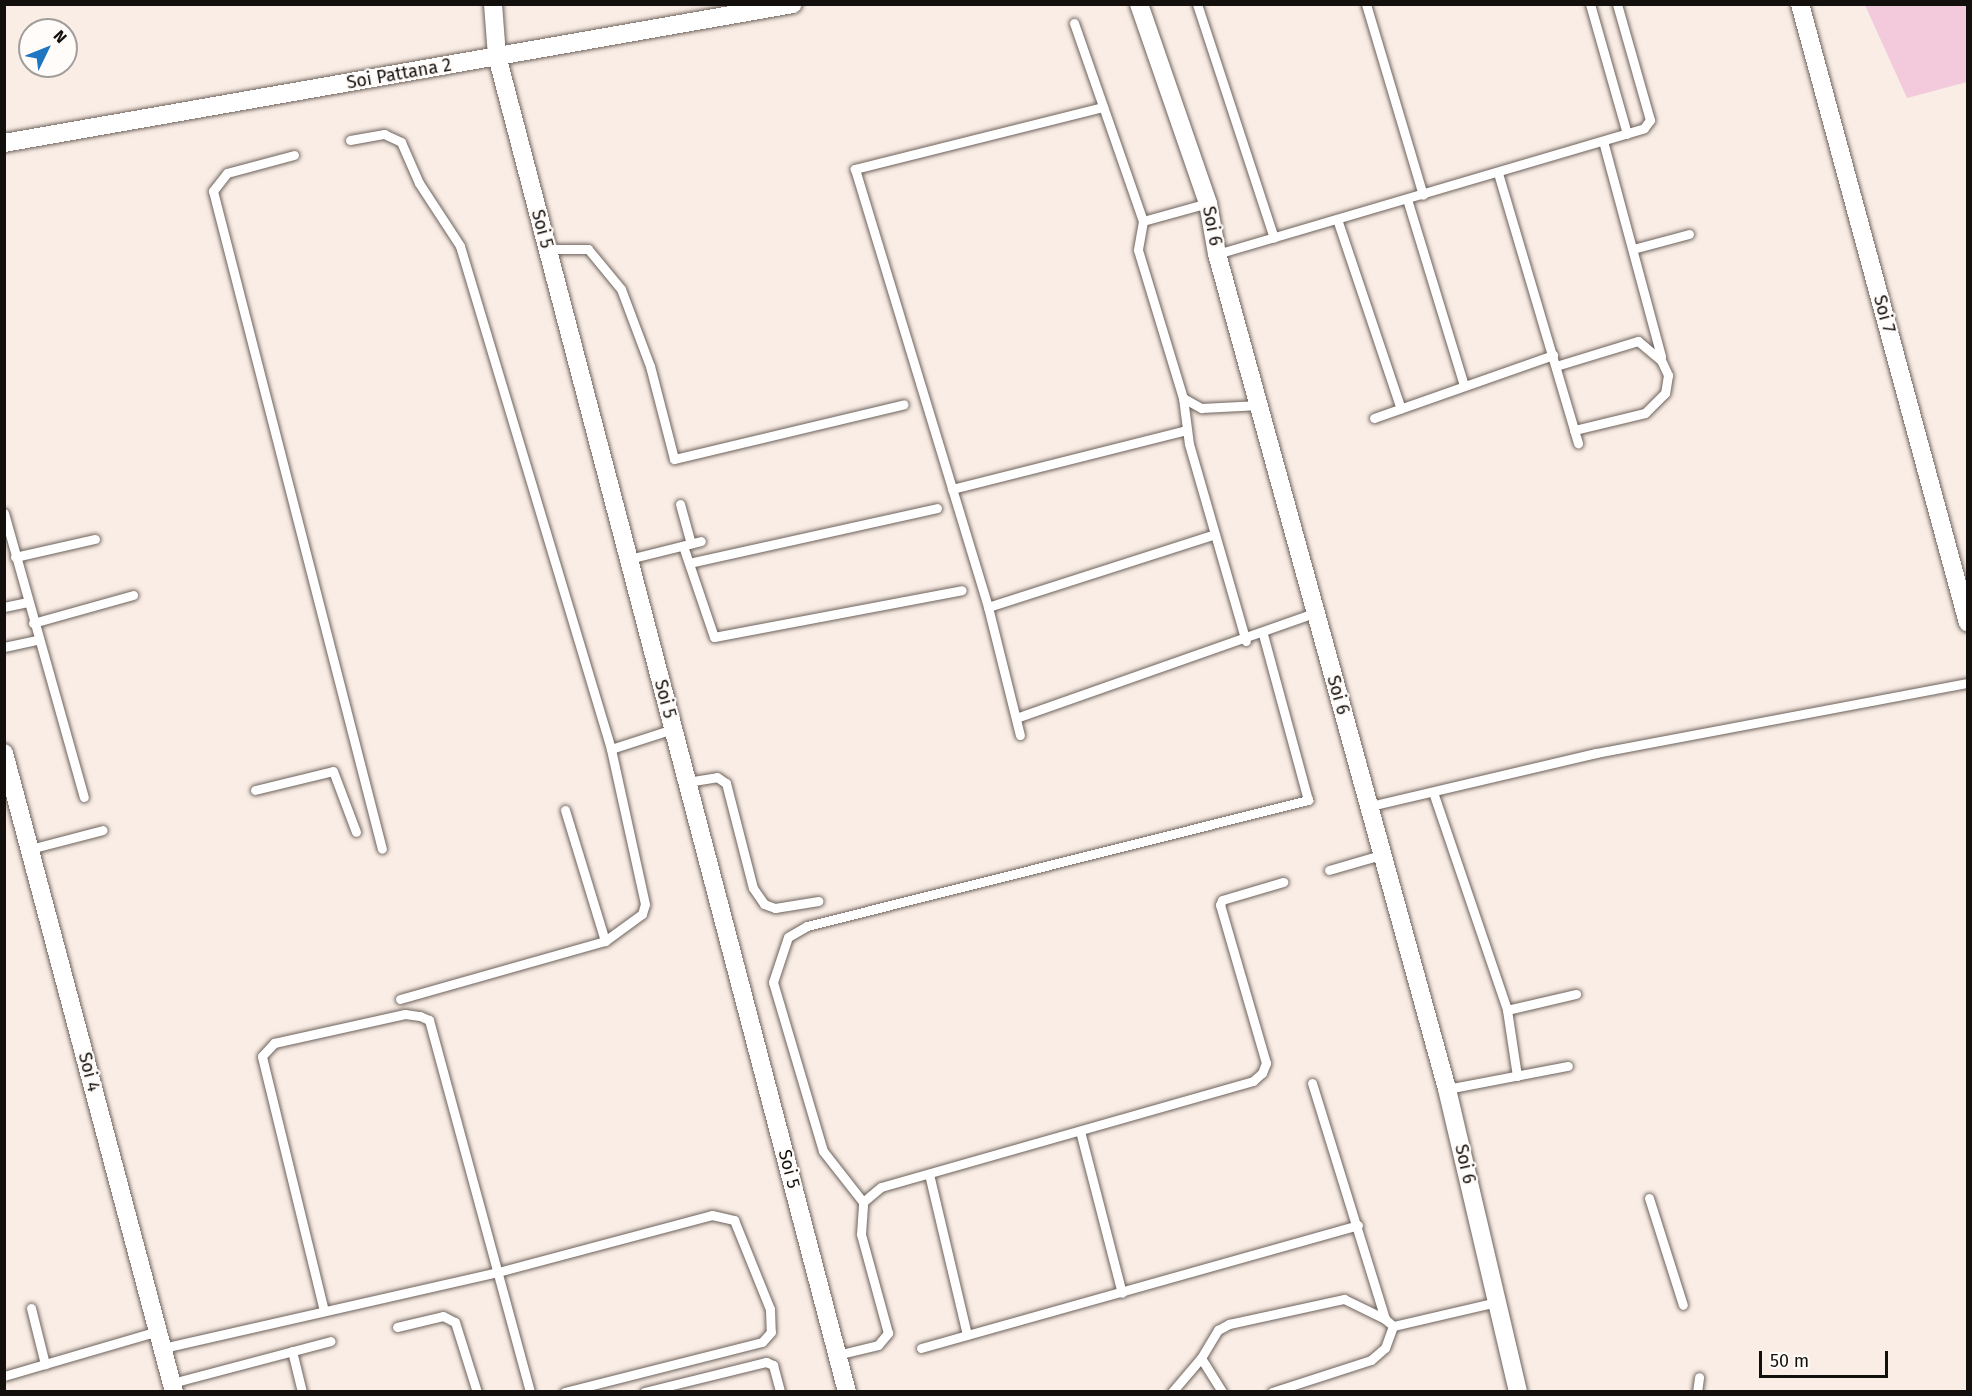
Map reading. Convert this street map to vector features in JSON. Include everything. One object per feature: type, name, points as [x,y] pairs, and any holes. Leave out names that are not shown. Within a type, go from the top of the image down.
[{"type":"street","name":"Soi 5","points":[[493,4],[497,56],[847,1392]]},
{"type":"street","name":"Soi Pattana 2","points":[[4,143],[793,4]]},
{"type":"street","name":"Soi 6","points":[[1139,4],[1208,203],[1217,254],[1262,405],[1314,613],[1370,806],[1447,1089],[1518,1392]]},
{"type":"street","name":"Soi 7","points":[[1800,4],[1968,623]]},
{"type":"street","name":"Soi 4","points":[[4,753],[173,1387]]},
{"type":"lane","points":[[1197,4],[1274,238]]},
{"type":"lane","points":[[1366,4],[1423,195]]},
{"type":"lane","points":[[1590,4],[1627,134]]},
{"type":"lane","points":[[1217,254],[1627,134],[1650,120],[1617,4]]},
{"type":"lane","points":[[1074,23],[1143,221],[1138,250],[1183,398],[1187,430],[1246,641]]},
{"type":"lane","points":[[1020,735],[988,607],[855,169],[1103,107]]},
{"type":"lane","points":[[350,140],[384,134],[401,142],[419,183],[460,246],[610,749],[645,904],[627,929],[605,941],[400,999]]},
{"type":"lane","points":[[1574,430],[1645,413],[1665,393],[1668,375],[1661,360],[1603,141]]},
{"type":"lane","points":[[294,154],[227,173],[213,191],[382,849]]},
{"type":"lane","points":[[1498,173],[1578,443]]},
{"type":"lane","points":[[1407,199],[1464,386]]},
{"type":"lane","points":[[1143,221],[1208,203]]},
{"type":"lane","points":[[1337,219],[1401,409]]},
{"type":"lane","points":[[1633,249],[1689,234]]},
{"type":"lane","points":[[548,249],[588,249],[621,289],[650,366],[674,459],[904,404]]},
{"type":"lane","points":[[1556,366],[1638,341],[1661,360]]},
{"type":"lane","points":[[1374,418],[1553,355]]},
{"type":"lane","points":[[1183,398],[1201,408],[1262,405]]},
{"type":"lane","points":[[952,489],[1187,430]]},
{"type":"lane","points":[[681,504],[689,563],[714,637],[962,590]]},
{"type":"lane","points":[[689,563],[937,508]]},
{"type":"lane","points":[[4,513],[27,602],[84,796]]},
{"type":"lane","points":[[988,607],[1215,534]]},
{"type":"lane","points":[[15,557],[95,539]]},
{"type":"lane","points":[[629,559],[702,541]]},
{"type":"lane","points":[[33,623],[134,595]]},
{"type":"lane","points":[[4,607],[27,602]]},
{"type":"lane","points":[[1016,718],[1246,641],[1314,613]]},
{"type":"lane","points":[[837,1355],[878,1345],[888,1333],[861,1234],[863,1202],[823,1151],[773,982],[788,937],[807,926],[1308,800],[1263,634]]},
{"type":"lane","points":[[4,647],[38,640]]},
{"type":"lane","points":[[1370,806],[1434,795],[1596,753],[1968,683]]},
{"type":"lane","points":[[610,749],[673,729]]},
{"type":"lane","points":[[255,790],[333,771],[356,832]]},
{"type":"lane","points":[[687,782],[717,777],[726,783],[753,888],[764,904],[775,908],[818,901]]},
{"type":"lane","points":[[1434,795],[1507,1010],[1517,1076]]},
{"type":"lane","points":[[565,810],[605,941]]},
{"type":"lane","points":[[30,849],[103,830]]},
{"type":"lane","points":[[1329,870],[1383,854]]},
{"type":"lane","points":[[863,1202],[881,1187],[1253,1081],[1262,1073],[1266,1063],[1220,905],[1222,900],[1283,882]]},
{"type":"lane","points":[[1507,1010],[1576,994]]},
{"type":"lane","points":[[324,1311],[262,1056],[274,1043],[405,1014],[429,1020],[530,1392]]},
{"type":"lane","points":[[1447,1089],[1568,1066]]},
{"type":"lane","points":[[1312,1083],[1358,1225],[1385,1319]]},
{"type":"lane","points":[[1080,1131],[1122,1293]]},
{"type":"lane","points":[[929,1174],[967,1335]]},
{"type":"lane","points":[[1649,1198],[1683,1305]]},
{"type":"lane","points":[[4,1376],[45,1364],[161,1340],[324,1311],[498,1272],[712,1215],[734,1220],[770,1309],[771,1332],[762,1342],[564,1392]]},
{"type":"lane","points":[[921,1348],[1358,1225]]},
{"type":"lane","points":[[1172,1392],[1201,1358],[1218,1330],[1229,1324],[1344,1299],[1385,1319],[1393,1326]]},
{"type":"lane","points":[[1393,1326],[1497,1302]]},
{"type":"lane","points":[[31,1308],[45,1364]]},
{"type":"lane","points":[[397,1327],[443,1316],[455,1322],[477,1392]]},
{"type":"lane","points":[[1272,1392],[1371,1360],[1385,1348],[1393,1326]]},
{"type":"lane","points":[[173,1387],[331,1341]]},
{"type":"lane","points":[[292,1351],[302,1392]]},
{"type":"lane","points":[[1201,1358],[1222,1392]]},
{"type":"lane","points":[[644,1392],[766,1362],[773,1365],[780,1392]]},
{"type":"lane","points":[[1697,1392],[1699,1377]]},
{"type":"shaded area","points":[[1865,5],[1967,5],[1967,82],[1907,98]]}]
